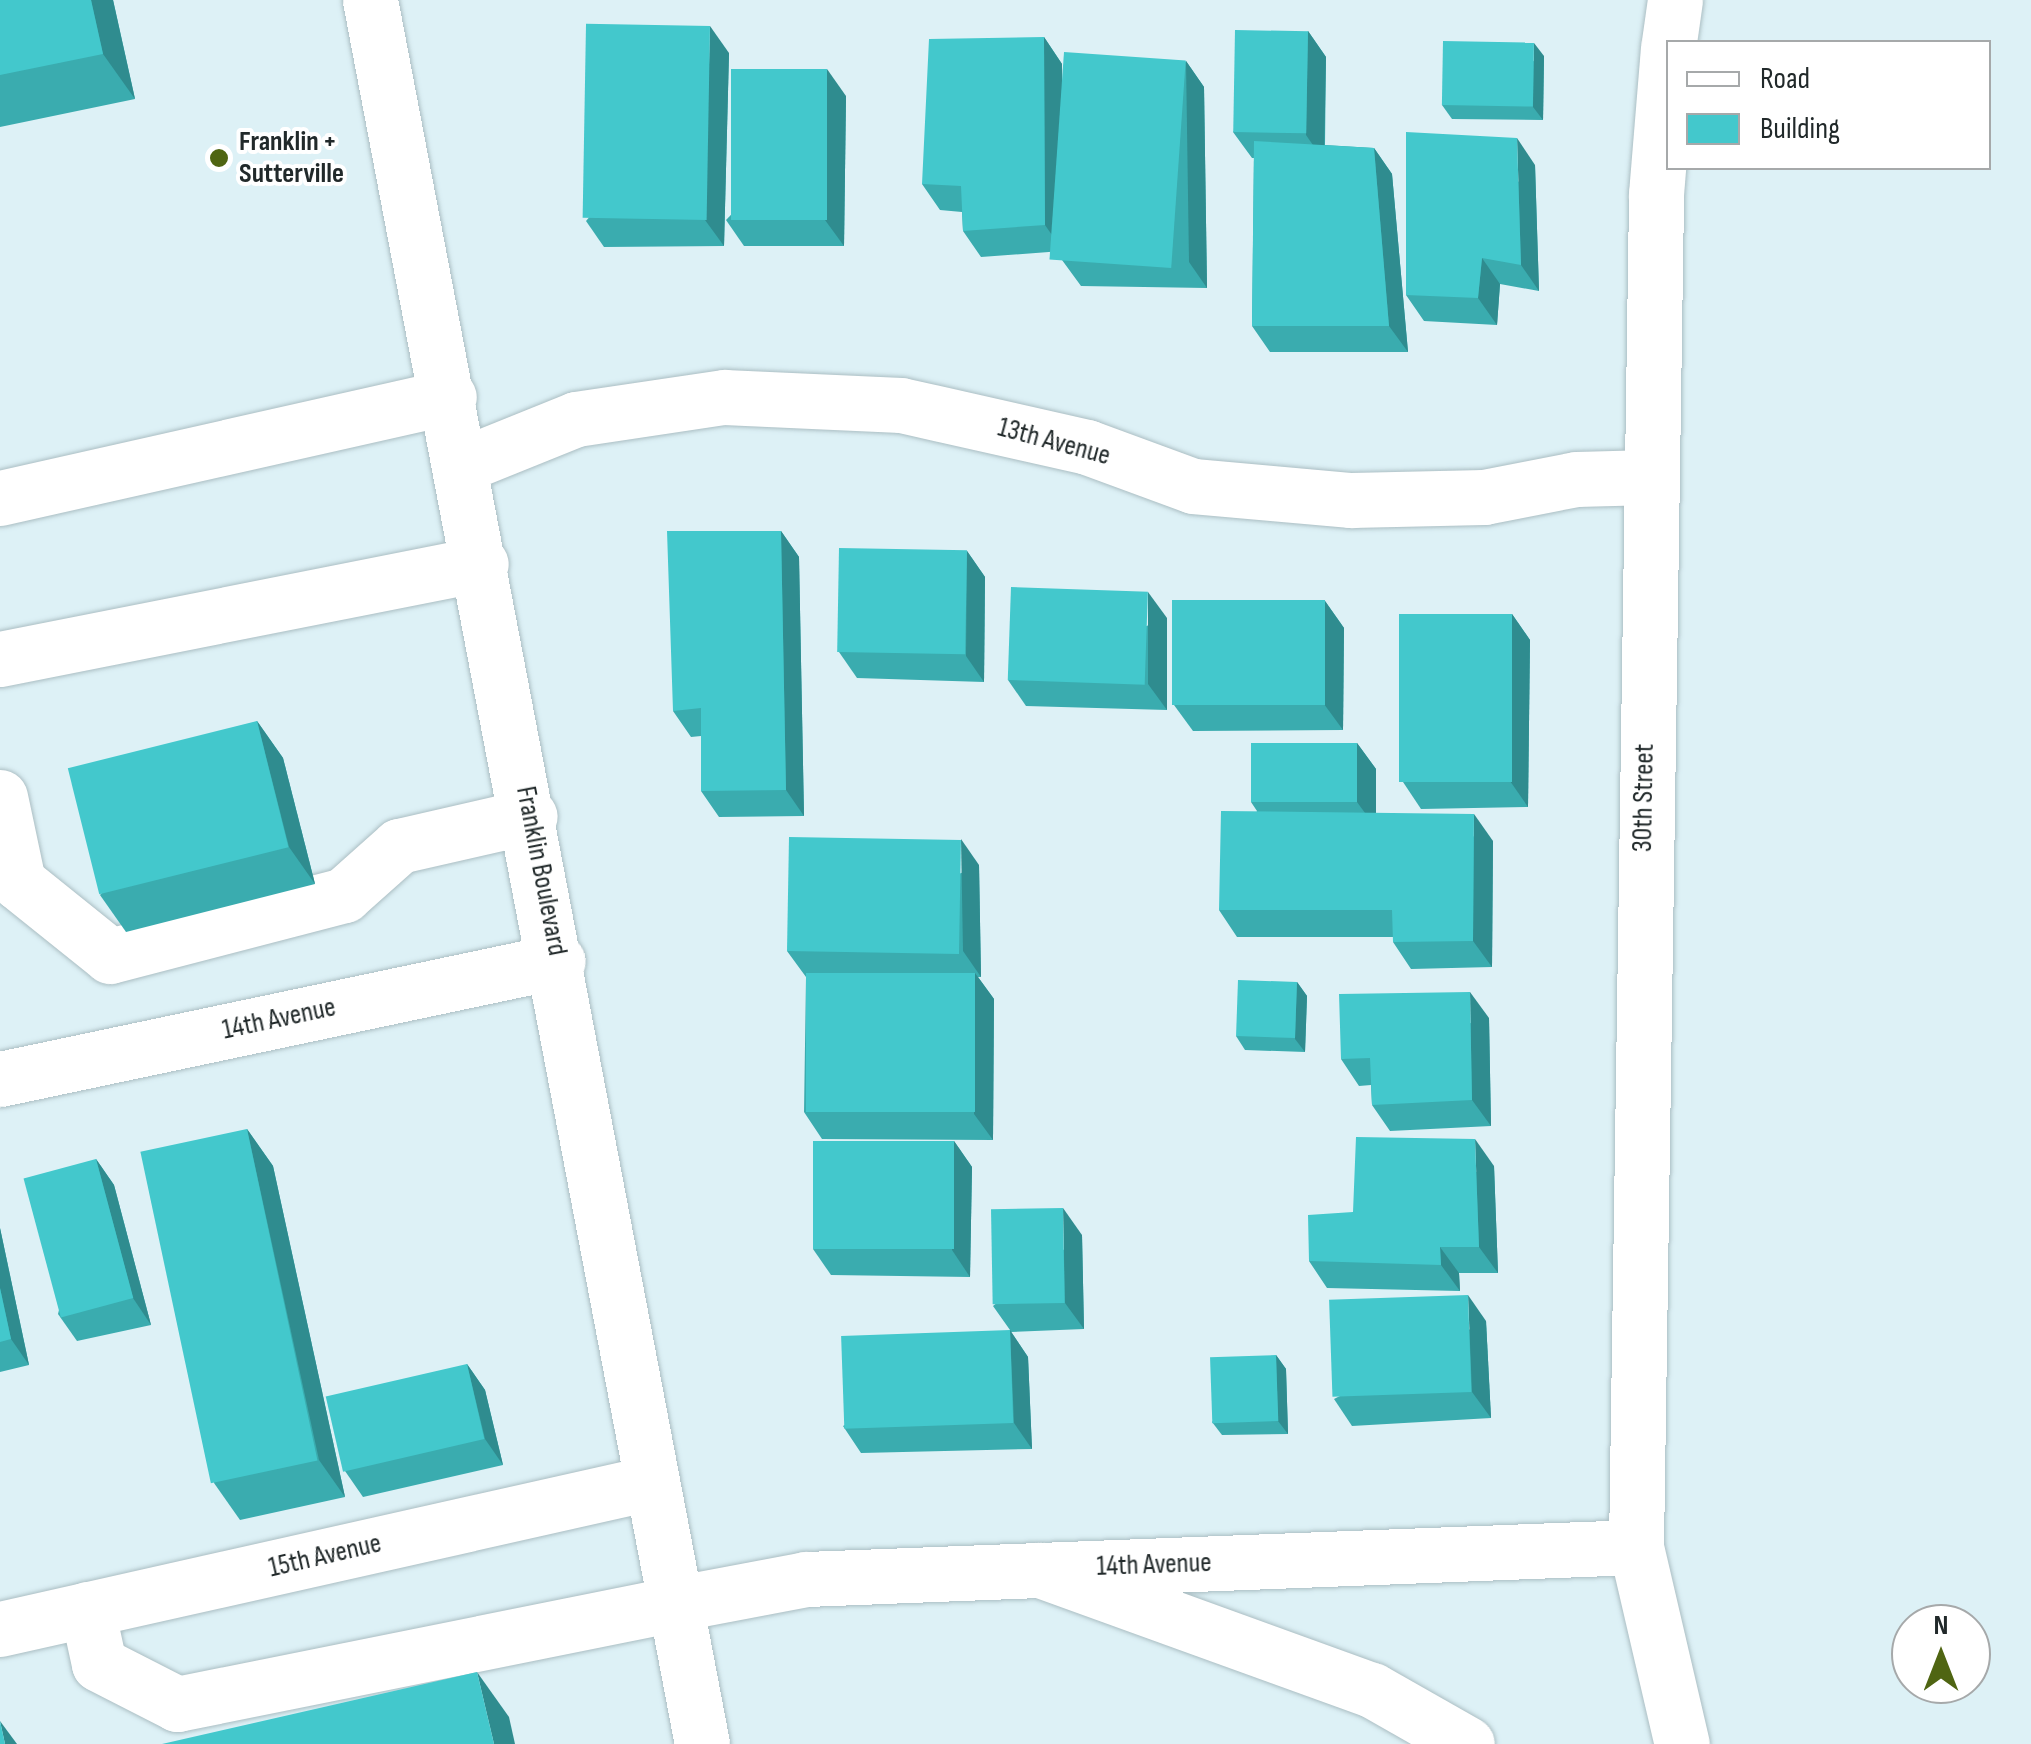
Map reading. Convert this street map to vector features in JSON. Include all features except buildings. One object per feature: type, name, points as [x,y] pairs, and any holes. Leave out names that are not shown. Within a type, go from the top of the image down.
[{"type":"main road","name":"Franklin Boulevard","points":[[370,0],[558,961],[650,1484],[702,1744]]},
{"type":"main road","name":"30th Street","points":[[1670,40],[1675,0]]},
{"type":"main road","name":"30th Street","points":[[1666,117],[1651,477],[1636,1548],[1682,1744]]},
{"type":"main road","points":[[0,498],[449,397]]},
{"type":"main road","name":"13th Avenue","points":[[462,465],[576,420],[724,397],[901,405],[1088,446],[1193,486],[1311,496],[1484,497],[1576,478],[1651,477]]},
{"type":"main road","points":[[0,659],[481,564]]},
{"type":"main road","points":[[0,797],[18,882],[110,956],[344,895],[399,846],[530,816]]},
{"type":"main road","name":"14th Avenue","points":[[0,1078],[558,961]]},
{"type":"main road","name":"15th Avenue","points":[[0,1629],[650,1484]]},
{"type":"main road","name":"14th Avenue","points":[[88,1609],[99,1664],[177,1704],[806,1580],[1636,1548]]},
{"type":"main road","points":[[1040,1570],[1372,1690],[1468,1744]]},
{"type":"place","name":"Franklin + Sutterville","points":[[219,158]]}]
